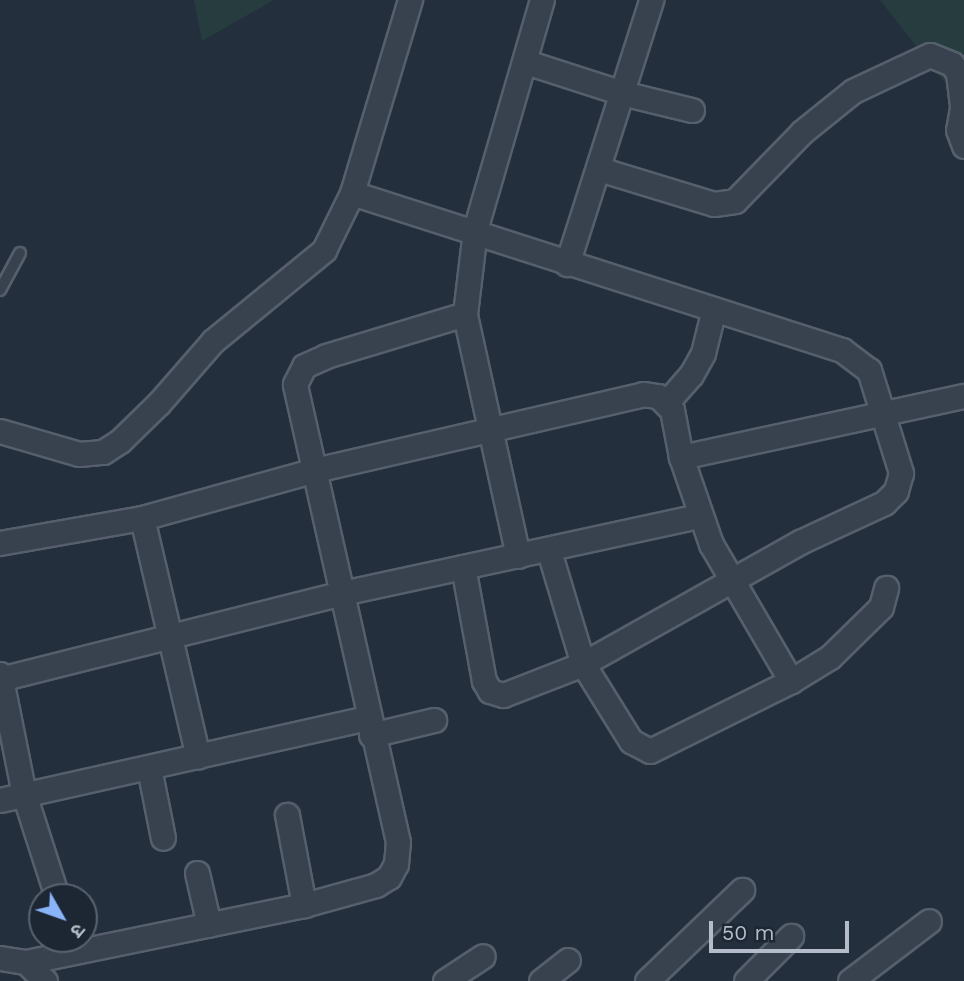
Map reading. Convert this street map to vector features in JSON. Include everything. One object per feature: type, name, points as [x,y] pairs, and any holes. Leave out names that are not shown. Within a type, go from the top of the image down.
[{"type":"street","points":[[0,432],[79,454],[103,452],[120,441],[212,341],[324,250],[352,193],[410,0]]},
{"type":"street","points":[[518,556],[465,314],[475,230],[542,0]]},
{"type":"street","points":[[567,264],[651,0]]},
{"type":"street","points":[[599,169],[714,204],[734,201],[803,131],[853,91],[930,55],[952,64],[958,74],[962,108],[958,130],[964,146]]},
{"type":"street","points":[[526,62],[622,93],[692,110]]},
{"type":"street","points":[[352,193],[475,230],[567,264],[842,350],[858,359],[869,370],[901,473],[896,491],[884,503],[730,580],[583,664],[503,695],[490,691],[484,681],[463,567]]},
{"type":"street","points":[[668,401],[691,375],[703,353],[714,309]]},
{"type":"street","points":[[98,942],[209,925],[304,905],[376,885],[389,877],[396,864],[398,842],[369,726],[295,384],[304,366],[366,341],[465,314]]},
{"type":"street","points":[[0,543],[142,518],[315,470],[643,394],[668,401]]},
{"type":"street","points":[[681,457],[964,396]]},
{"type":"street","points":[[668,401],[699,516],[730,580],[791,681]]},
{"type":"street","points":[[53,883],[24,794],[0,677],[342,593],[549,551],[699,516]]},
{"type":"street","points":[[142,518],[198,757]]},
{"type":"street","points":[[549,551],[583,664],[631,741],[650,751],[791,681],[856,635],[881,607],[886,588]]},
{"type":"street","points":[[0,800],[198,757],[369,726],[434,720]]},
{"type":"street","points":[[149,768],[163,838]]},
{"type":"street","points":[[286,815],[304,905]]},
{"type":"street","points":[[197,873],[209,925]]},
{"type":"street","points":[[647,981],[742,890]]},
{"type":"street","points":[[850,981],[929,921]]},
{"type":"street","points":[[746,981],[791,936]]},
{"type":"street","points":[[0,958],[26,962],[52,953]]},
{"type":"street","points":[[444,981],[483,956]]},
{"type":"street","points":[[541,981],[568,960]]},
{"type":"street","points":[[26,962],[45,981]]},
{"type":"lane","points":[[0,290],[20,253]]},
{"type":"green space","points":[[194,0],[274,0],[202,41]]},
{"type":"green space","points":[[880,0],[964,0],[964,107]]}]
